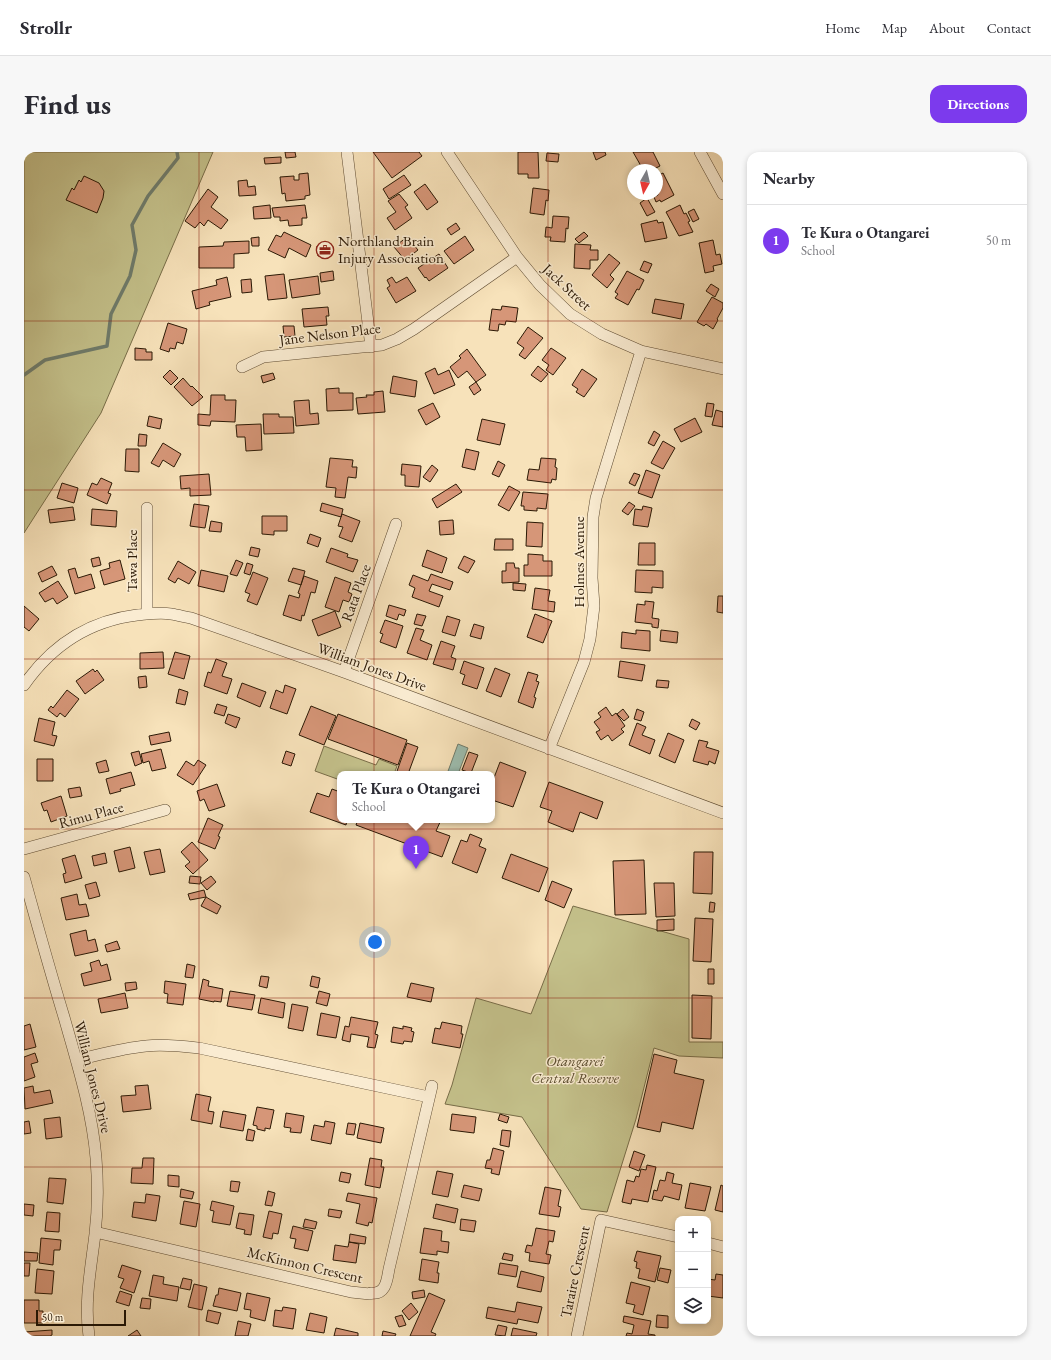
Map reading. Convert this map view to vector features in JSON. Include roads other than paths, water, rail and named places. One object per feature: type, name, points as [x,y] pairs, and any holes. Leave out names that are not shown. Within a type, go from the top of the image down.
[{"type":"street","points":[[347,152],[371,347]]},
{"type":"street","name":"Jack Street","points":[[447,152],[517,257],[540,285],[570,314],[602,334],[641,351],[723,369]]},
{"type":"street","points":[[700,152],[723,194]]},
{"type":"street","name":"Jane Nelson Place","points":[[242,366],[263,357],[382,345],[397,339],[414,329],[517,257]]},
{"type":"street","name":"Holmes Avenue","points":[[550,749],[584,662],[590,639],[594,606],[592,578],[593,517],[596,498],[641,351]]},
{"type":"street","name":"Tawa Place","points":[[147,508],[147,614]]},
{"type":"street","name":"Rata Place","points":[[344,672],[396,524]]},
{"type":"street","name":"William Jones Drive","points":[[24,685],[33,672],[51,653],[71,638],[93,626],[120,617],[169,613],[192,618],[344,672],[723,814]]},
{"type":"street","name":"Rimu Place","points":[[24,849],[165,810]]},
{"type":"street","name":"William Jones Drive","points":[[24,877],[91,1117],[96,1159],[97,1192],[95,1232],[88,1285],[86,1322],[88,1336]]},
{"type":"street","name":"McKinnon Crescent","points":[[76,1060],[146,1046],[199,1048],[430,1092],[390,1261],[386,1285],[376,1293],[371,1292],[370,1294],[351,1292],[95,1232]]},
{"type":"street","name":"Taraire Crescent","points":[[576,1336],[601,1220],[675,1236]]},
{"type":"street","points":[[711,1244],[723,1247]]},
{"type":"waterway","points":[[24,375],[45,360],[107,346],[111,314],[130,276],[136,250],[132,225],[148,196],[178,158],[177,152]]},
{"type":"place","name":"Northland Brain Injury Association","points":[[325,250]]},
{"type":"place","name":"Te Kura o Otangarei","points":[[416,869]]},
{"type":"park label","name":"Otangarei Central Reserve","points":[[575,1070]]}]
